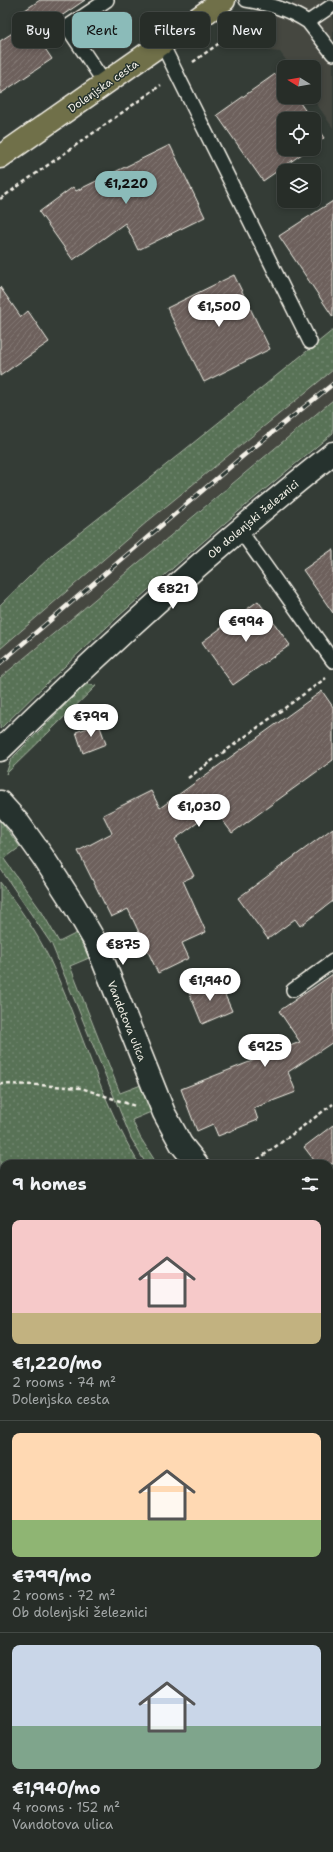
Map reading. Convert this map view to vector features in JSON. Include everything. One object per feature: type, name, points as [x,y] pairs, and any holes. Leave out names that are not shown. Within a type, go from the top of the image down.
[{"type":"main road","name":"Dolenjska cesta","points":[[207,12],[224,0]]},
{"type":"main road","name":"Dolenjska cesta","points":[[0,158],[106,85],[157,48]]},
{"type":"street","name":"Ob dolenjski železnici","points":[[0,750],[92,660],[240,529],[333,453]]},
{"type":"street","name":"Vandotova ulica","points":[[0,802],[18,822],[43,857],[74,905],[96,943],[164,1113],[181,1144],[194,1160]]},
{"type":"lane","points":[[106,85],[67,27],[107,0]]},
{"type":"lane","points":[[246,0],[274,5],[293,12],[308,22],[333,54]]},
{"type":"lane","points":[[308,22],[330,7]]},
{"type":"lane","points":[[164,48],[310,342]]},
{"type":"lane","points":[[240,529],[333,661]]},
{"type":"lane","points":[[294,990],[333,961]]},
{"type":"path","points":[[189,64],[274,5]]},
{"type":"path","points":[[0,199],[165,82]]},
{"type":"path","points":[[188,778],[327,678]]},
{"type":"path","points":[[0,1084],[81,1088],[149,1112],[164,1113]]},
{"type":"path","points":[[257,1160],[333,1104]]},
{"type":"shaded area","points":[[297,0],[333,0],[333,128],[317,104],[321,104],[321,60],[286,60],[280,52],[269,51],[267,48],[276,48],[276,15]]},
{"type":"shaded area","points":[[333,370],[333,400],[211,500],[128,572],[0,678],[0,649],[148,521]]},
{"type":"green space","points":[[333,330],[333,370],[148,521],[0,649],[0,605],[54,553]]},
{"type":"green space","points":[[333,400],[333,433],[247,504],[121,614],[0,729],[0,678]]},
{"type":"green space","points":[[86,684],[96,686],[6,774],[10,762],[14,756]]},
{"type":"green space","points":[[0,820],[20,847],[4,859],[42,912],[59,942],[77,933],[89,958],[70,966],[120,1093],[141,1085],[151,1112],[132,1120],[140,1137],[154,1160],[144,1160],[131,1138],[52,945],[0,868]]},
{"type":"green space","points":[[0,882],[33,928],[49,958],[113,1114],[137,1160],[0,1160]]},
{"type":"building","points":[[40,0],[85,0],[64,14],[64,12],[22,12]]},
{"type":"building","points":[[12,33],[12,48],[45,48],[52,59],[0,94],[0,41]]},
{"type":"building","points":[[277,73],[277,104],[301,104],[306,112],[277,112],[277,156],[299,156],[287,164],[277,164],[277,171],[263,181],[217,115]]},
{"type":"building","points":[[321,134],[324,138],[321,140]]},
{"type":"building","points":[[170,145],[205,217],[138,250],[125,223],[73,260],[39,212],[73,187],[76,191]]},
{"type":"building","points":[[333,201],[333,317],[279,236]]},
{"type":"building","points":[[234,275],[270,349],[204,382],[167,308]]},
{"type":"building","points":[[0,287],[21,317],[28,311],[49,342],[0,376]]},
{"type":"building","points":[[333,549],[333,613],[303,570]]},
{"type":"building","points":[[258,601],[290,645],[233,685],[202,642]]},
{"type":"building","points":[[322,691],[333,707],[333,760],[232,833],[215,810],[175,839],[194,876],[183,881],[206,932],[182,943],[189,958],[158,973],[128,909],[111,917],[78,851],[112,833],[103,815],[151,791],[160,808]]},
{"type":"building","points":[[99,724],[106,744],[83,753],[76,732]]},
{"type":"building","points":[[333,828],[333,901],[300,926],[295,919],[268,939],[238,898]]},
{"type":"building","points":[[333,974],[333,1042],[288,1072],[296,1092],[254,1108],[258,1120],[218,1136],[213,1124],[197,1131],[181,1089],[300,1042],[279,1011]]},
{"type":"building","points":[[218,979],[232,1011],[202,1024],[189,992]]},
{"type":"building","points":[[333,1125],[333,1160],[314,1160],[304,1147]]},
{"type":"railway","points":[[0,663],[243,456],[333,384]]}]
